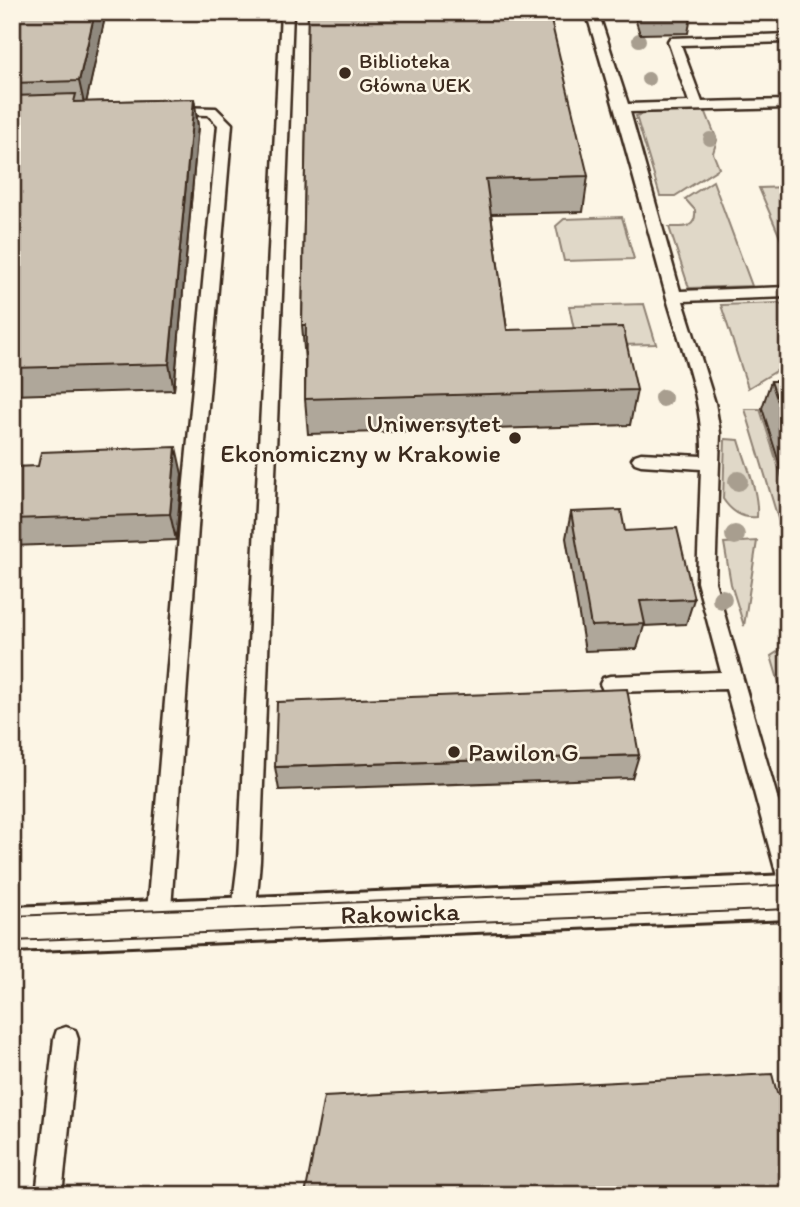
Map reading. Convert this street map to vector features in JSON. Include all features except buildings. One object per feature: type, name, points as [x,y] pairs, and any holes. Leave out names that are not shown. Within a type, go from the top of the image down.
[{"type":"street","name":"Rakowicka","points":[[12,929],[788,897]]},
{"type":"lane","points":[[243,919],[249,861],[287,12]]},
{"type":"lane","points":[[592,12],[623,108],[674,296],[707,403],[712,433],[706,582],[788,876]]},
{"type":"lane","points":[[698,106],[674,41],[788,38]]},
{"type":"lane","points":[[623,108],[788,104]]},
{"type":"lane","points":[[157,112],[211,111],[225,124],[190,513],[158,923]]},
{"type":"lane","points":[[674,296],[788,292]]},
{"type":"lane","points":[[641,459],[709,463]]},
{"type":"lane","points":[[610,684],[733,680]]},
{"type":"lane","points":[[49,1195],[66,1039]]},
{"type":"shaded area","points":[[705,110],[717,140],[713,153],[719,168],[675,196],[660,196],[636,116],[650,112]]},
{"type":"shaded area","points":[[713,181],[752,286],[689,288],[669,227],[691,224],[695,210],[685,199]]},
{"type":"shaded area","points":[[788,187],[788,256],[759,188]]},
{"type":"shaded area","points":[[622,217],[634,259],[564,261],[556,226],[564,219]]},
{"type":"shaded area","points":[[779,303],[788,310],[788,364],[748,388],[721,305]]},
{"type":"shaded area","points":[[644,304],[656,344],[587,346],[576,339],[569,306]]},
{"type":"shaded area","points":[[745,409],[760,409],[788,497],[788,530],[780,525]]},
{"type":"shaded area","points":[[725,439],[739,440],[754,488],[757,517],[746,517],[737,513],[723,499]]},
{"type":"shaded area","points":[[757,541],[744,626],[731,584],[724,543]]},
{"type":"shaded area","points":[[788,645],[788,713],[771,656]]},
{"type":"tram line","points":[[12,916],[788,885]]},
{"type":"tram line","points":[[12,941],[788,909]]},
{"type":"place","name":"Biblioteka Główna UEK","points":[[345,73]]},
{"type":"place","name":"Uniwersytet Ekonomiczny w Krakowie","points":[[515,438]]},
{"type":"place","name":"Pawilon G","points":[[454,752]]}]
